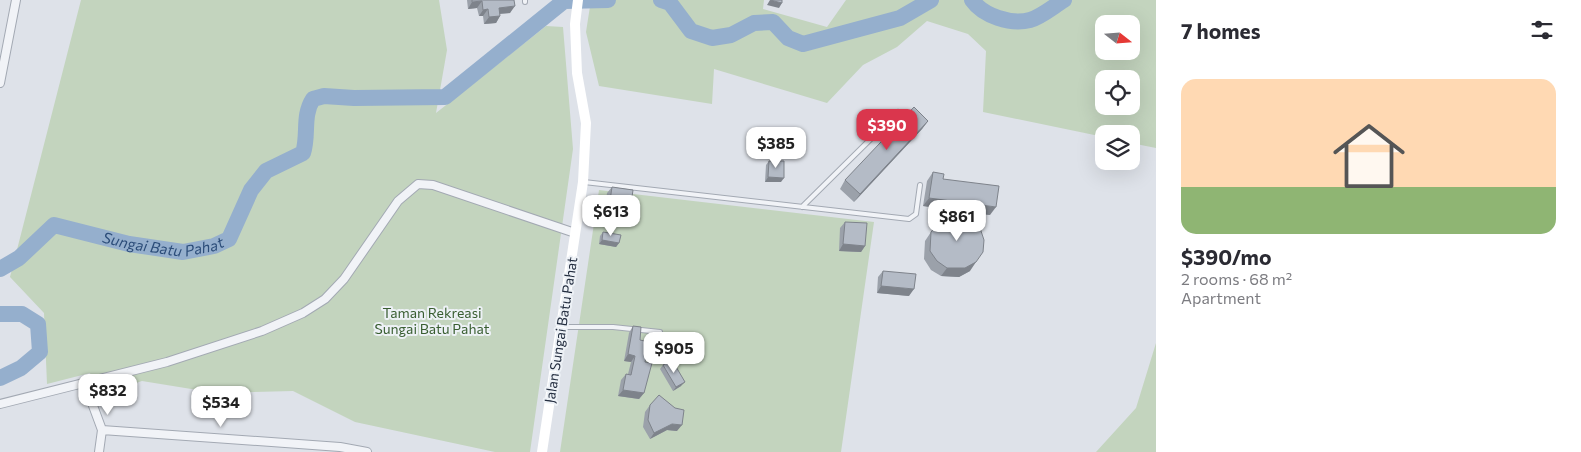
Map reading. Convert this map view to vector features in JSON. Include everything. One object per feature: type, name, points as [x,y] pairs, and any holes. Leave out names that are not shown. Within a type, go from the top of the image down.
[{"type":"street","points":[[0,83],[16,0]]},
{"type":"street","name":"Jalan Sungai Batu Pahat","points":[[542,452],[583,182],[586,123],[577,74],[575,24],[578,0]]},
{"type":"street","points":[[0,404],[167,362],[262,331],[318,304],[344,278],[398,201],[418,184],[433,185],[575,233]]},
{"type":"street","points":[[85,384],[102,430],[99,452]]},
{"type":"street","points":[[102,430],[340,447],[367,452]]},
{"type":"lane","points":[[802,207],[898,112]]},
{"type":"lane","points":[[583,182],[909,219],[916,214],[920,185]]},
{"type":"lane","points":[[561,327],[613,326],[660,332]]},
{"type":"green space","name":"Taman Rekreasi Sungai Batu Pahat","points":[[81,0],[439,0],[447,50],[436,113],[546,26],[563,27],[573,149],[530,452],[495,452],[355,422],[293,391],[216,393],[142,381],[98,396],[90,373],[47,384],[44,313],[10,277]]},
{"type":"green space","points":[[591,0],[764,0],[763,9],[827,27],[846,0],[1156,0],[1156,148],[1140,145],[1140,125],[1095,125],[1095,135],[983,112],[986,51],[968,34],[927,21],[897,47],[863,65],[827,103],[714,69],[712,104],[599,86],[586,32]]},
{"type":"green space","points":[[599,190],[874,222],[841,452],[560,452]]},
{"type":"green space","points":[[1156,343],[1156,452],[1096,452],[1136,408]]},
{"type":"building","points":[[472,0],[514,0],[515,6],[499,8],[500,16],[489,17],[488,9],[483,10],[482,1],[472,2]]},
{"type":"building","points":[[770,0],[782,0],[782,3]]},
{"type":"building","points":[[914,107],[928,121],[860,194],[845,180]]},
{"type":"building","points":[[769,161],[784,161],[784,178],[768,177]]},
{"type":"building","points":[[933,172],[944,174],[943,179],[999,186],[996,207],[929,198]]},
{"type":"building","points":[[612,187],[633,190],[629,218],[608,215]]},
{"type":"building","points":[[961,213],[972,219],[980,228],[984,240],[983,252],[976,262],[965,268],[947,268],[937,261],[930,251],[931,232],[943,218]]},
{"type":"building","points":[[845,222],[867,223],[865,246],[843,244]]},
{"type":"building","points":[[603,232],[621,235],[619,243],[602,240]]},
{"type":"building","points":[[883,271],[916,274],[914,289],[881,286]]},
{"type":"building","points":[[633,326],[641,327],[640,340],[649,342],[645,362],[652,363],[644,393],[623,390],[626,374],[631,375],[635,356],[628,354]]},
{"type":"building","points":[[672,360],[685,382],[676,387],[663,365]]},
{"type":"building","points":[[659,395],[675,408],[684,410],[682,425],[672,424],[654,433],[648,420],[650,405]]},
{"type":"waterway","name":"Sungai Batu Pahat","points":[[0,269],[19,258],[54,225],[129,244],[183,252],[214,246],[229,239],[251,190],[266,171],[303,153],[308,112],[313,99],[324,96],[354,98],[445,97],[564,1],[608,0]]},
{"type":"waterway","name":"Sungai Batu Pahat","points":[[661,0],[670,3],[691,31],[712,38],[731,35],[754,23],[773,22],[788,38],[803,44],[900,18],[931,0]]},
{"type":"waterway","name":"Sungai Batu Pahat","points":[[972,0],[990,15],[1014,21],[1034,19],[1064,0]]},
{"type":"waterway","name":"Sungai Batu Pahat","points":[[0,314],[22,314],[38,324],[40,352],[21,368],[0,378]]}]
